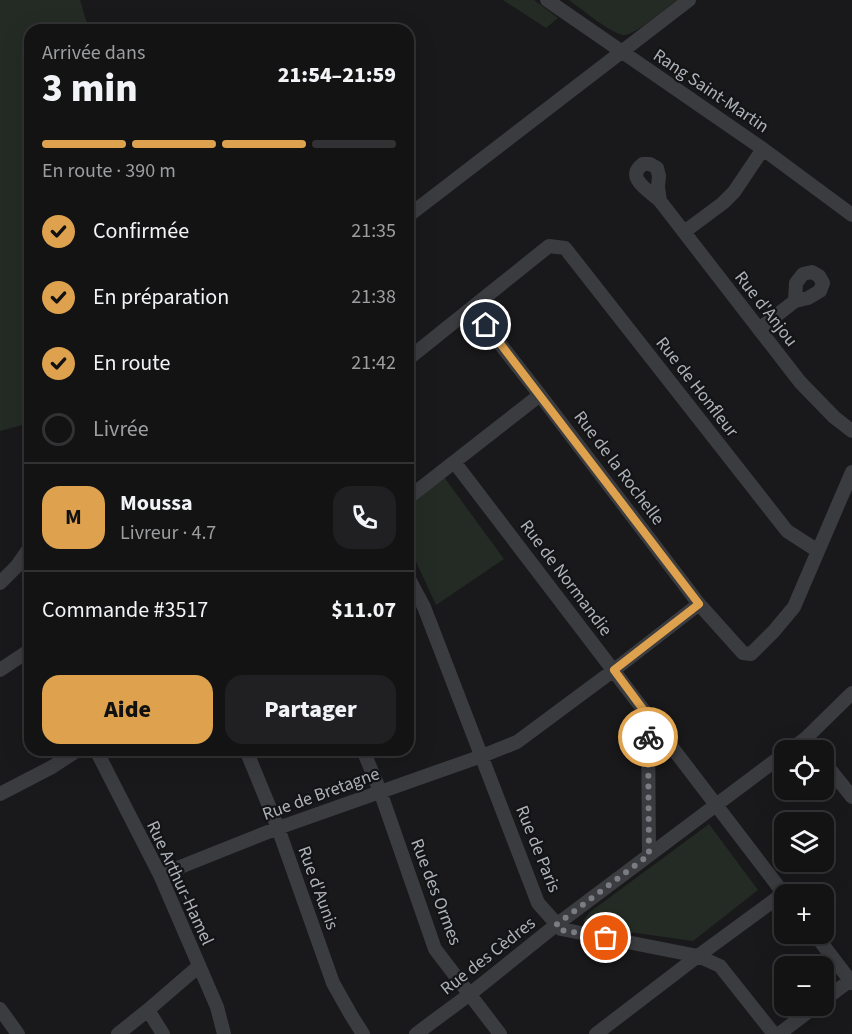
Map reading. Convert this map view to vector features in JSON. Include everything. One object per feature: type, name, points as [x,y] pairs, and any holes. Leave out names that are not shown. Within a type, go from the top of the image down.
[{"type":"street","name":"Rang Saint-Martin","points":[[548,0],[763,149],[852,215]]},
{"type":"street","points":[[414,211],[689,0]]},
{"type":"street","points":[[684,232],[734,192],[763,149]]},
{"type":"street","name":"Rue d'Anjou","points":[[660,201],[800,382],[834,417],[852,430]]},
{"type":"street","name":"Rue de Honfleur","points":[[472,308],[549,246],[565,248],[787,531],[818,551]]},
{"type":"street","points":[[759,328],[795,301]]},
{"type":"street","points":[[414,354],[472,308]]},
{"type":"street","name":"Rue de la Rochelle","points":[[472,308],[699,604],[743,654],[751,654],[794,607],[818,551]]},
{"type":"street","points":[[414,494],[540,395]]},
{"type":"street","name":"Rue de Normandie","points":[[455,463],[776,884]]},
{"type":"street","points":[[818,551],[852,472]]},
{"type":"street","points":[[0,583],[24,555]]},
{"type":"street","name":"Rue de Paris","points":[[414,588],[424,607],[538,903],[556,925]]},
{"type":"street","name":"Rue de Bretagne","points":[[160,875],[278,828],[516,742],[699,604]]},
{"type":"street","points":[[0,670],[24,654]]},
{"type":"street","points":[[805,739],[852,693]]},
{"type":"street","points":[[648,716],[649,855]]},
{"type":"street","points":[[0,794],[69,756]]},
{"type":"street","name":"Rue Arthur-Hamel","points":[[99,756],[160,875],[217,1006],[224,1034]]},
{"type":"street","name":"Rue d'Aunis","points":[[248,756],[278,828],[333,983],[363,1034]]},
{"type":"street","name":"Rue des Ormes","points":[[365,756],[435,949],[500,1034]]},
{"type":"street","name":"Rue des Cèdres","points":[[416,1034],[556,925],[774,762]]},
{"type":"street","points":[[834,775],[852,798]]},
{"type":"street","points":[[596,1034],[774,901]]},
{"type":"street","points":[[556,925],[561,930],[698,956],[720,966],[774,1034]]},
{"type":"street","points":[[822,944],[851,981],[834,993]]},
{"type":"street","points":[[118,1034],[199,966]]},
{"type":"street","points":[[0,1009],[18,1034]]},
{"type":"street","points":[[148,1010],[164,1034]]},
{"type":"street","points":[[779,1034],[803,1016]]},
{"type":"shaded area","points":[[0,0],[80,0],[87,24],[24,24],[24,425],[0,431]]},
{"type":"shaded area","points":[[503,0],[534,0],[558,18],[546,28]]},
{"type":"shaded area","points":[[569,0],[677,0],[643,26],[625,35],[605,26]]},
{"type":"shaded area","points":[[444,477],[504,559],[436,605],[414,557],[414,502]]},
{"type":"shaded area","points":[[709,824],[758,890],[693,941],[593,927],[583,921],[590,912]]},
{"type":"way so far","points":[[606,938],[561,930],[556,925],[649,855],[648,737]]},
{"type":"route","points":[[486,325],[699,604],[614,670],[648,716],[648,737]]}]
